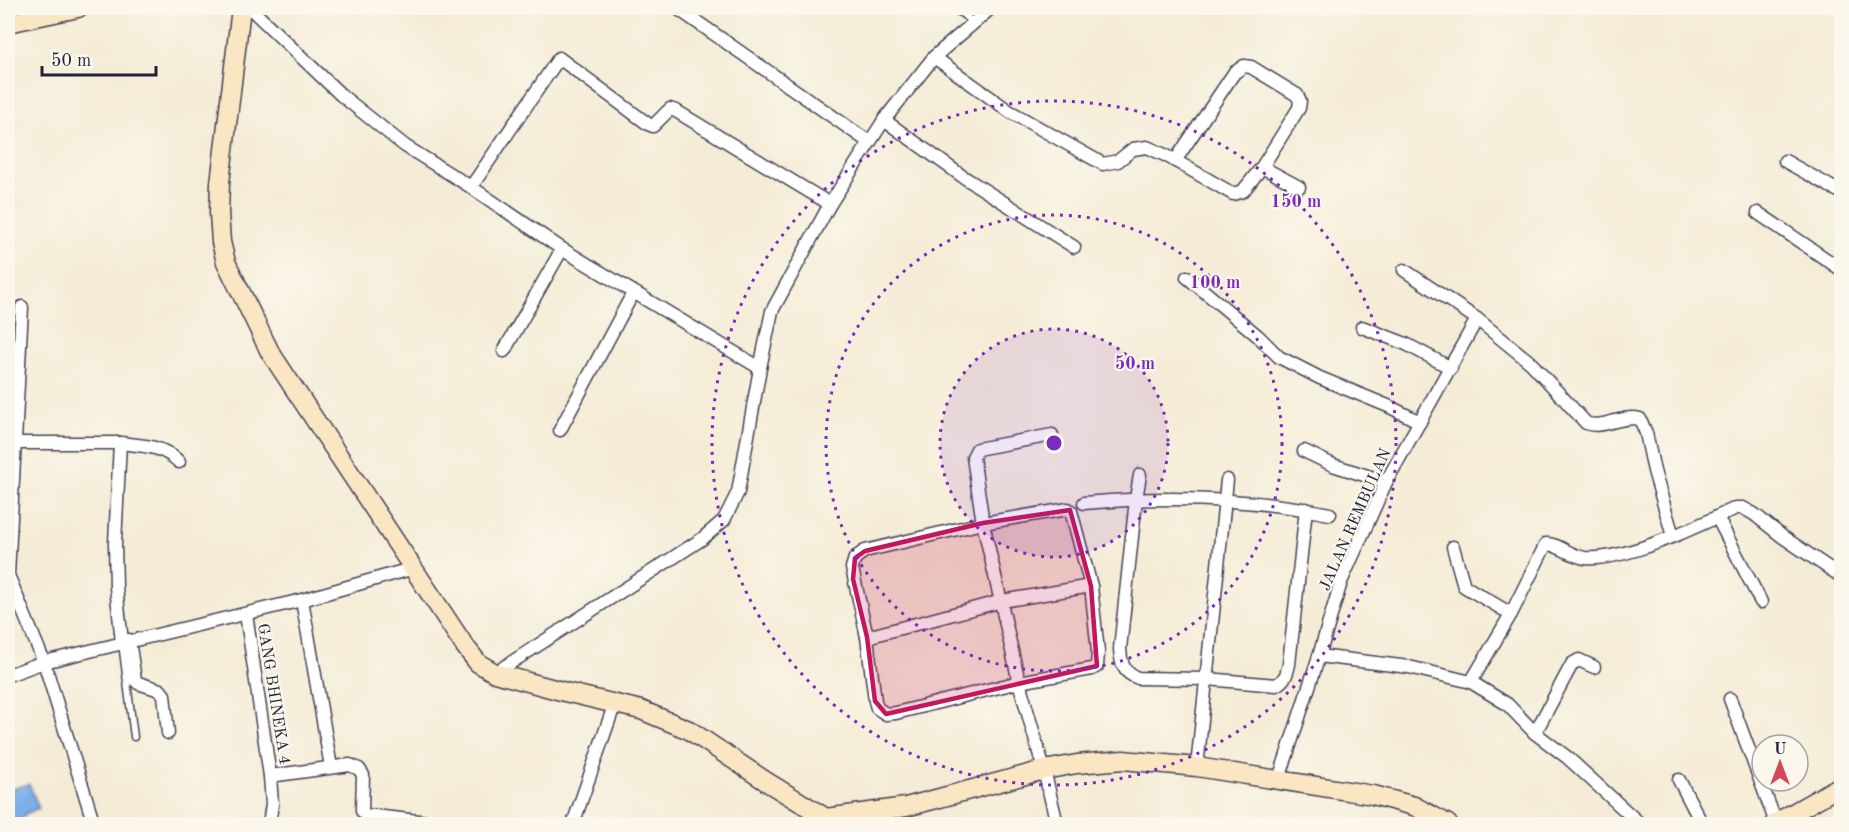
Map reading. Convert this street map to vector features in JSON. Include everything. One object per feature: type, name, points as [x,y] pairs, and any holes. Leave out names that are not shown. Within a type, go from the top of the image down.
[{"type":"street","points":[[13,17],[74,8]]},
{"type":"street","points":[[241,8],[220,183],[221,242],[226,262],[270,352],[338,457],[478,663],[495,673],[641,710],[689,730],[824,821],[920,805],[1044,770],[1077,764],[1123,760],[1197,767],[1373,795],[1414,806],[1448,825]]},
{"type":"street","points":[[250,8],[341,95],[405,146],[471,186],[562,249],[760,368]]},
{"type":"street","points":[[677,8],[869,142]]},
{"type":"street","points":[[495,673],[702,539],[724,520],[738,492],[772,311],[830,204],[884,120],[934,57],[990,8]]},
{"type":"street","points":[[934,57],[1009,111],[1096,161],[1103,164],[1118,161],[1133,149],[1140,146],[1147,147],[1175,160],[1233,194],[1243,190],[1262,166],[1299,108],[1300,101],[1297,95],[1251,67],[1244,66],[1234,73],[1175,160]]},
{"type":"street","points":[[471,186],[559,58],[648,124],[653,126],[657,124],[667,111],[672,110],[830,204]]},
{"type":"street","points":[[884,120],[962,176],[1074,247]]},
{"type":"street","points":[[1785,160],[1842,193]]},
{"type":"street","points":[[1262,166],[1299,187]]},
{"type":"street","points":[[1758,213],[1842,270]]},
{"type":"street","points":[[504,351],[562,249]]},
{"type":"street","points":[[1404,270],[1477,320],[1532,363],[1586,423],[1598,425],[1628,418],[1636,418],[1642,422],[1673,536]]},
{"type":"street","points":[[1187,277],[1258,336],[1279,357],[1320,378],[1388,405],[1420,422]]},
{"type":"street","points":[[560,430],[633,293]]},
{"type":"street","points":[[22,307],[10,443],[8,575],[44,662],[94,825]]},
{"type":"street","name":"JALAN REMBULAN","points":[[1279,779],[1341,582],[1386,482],[1477,320]]},
{"type":"street","points":[[1362,327],[1406,344],[1451,368]]},
{"type":"street","points":[[1052,435],[977,449],[973,457],[983,523],[1018,682],[1044,770],[1057,825]]},
{"type":"street","points":[[10,443],[120,443],[152,447],[169,452],[179,462]]},
{"type":"street","points":[[120,443],[115,543],[116,587],[135,680],[160,690],[164,695],[168,733]]},
{"type":"street","points":[[1304,451],[1334,465],[1386,482]]},
{"type":"street","points":[[1140,475],[1120,660],[1129,675],[1138,678],[1207,679],[1275,685],[1282,682],[1286,675],[1306,509]]},
{"type":"street","points":[[1197,767],[1227,480]]},
{"type":"street","points":[[1084,503],[1136,499],[1226,501],[1306,509],[1330,514]]},
{"type":"street","points":[[1470,682],[1511,614],[1546,544],[1555,544],[1570,554],[1586,558],[1629,551],[1673,536],[1736,508],[1743,508],[1754,513],[1783,537],[1842,577]]},
{"type":"street","points":[[1070,510],[1091,586],[1098,652],[1097,666],[1092,669],[1018,682],[886,714],[878,708],[875,701],[867,637],[852,568],[855,558],[865,551],[983,523],[1070,510]]},
{"type":"street","points":[[1717,517],[1761,602]]},
{"type":"street","points":[[1453,547],[1464,586],[1511,614]]},
{"type":"street","points":[[8,675],[44,662],[302,600],[414,567]]},
{"type":"street","points":[[867,637],[1002,601],[1091,586]]},
{"type":"street","points":[[302,600],[331,767]]},
{"type":"street","name":"GANG BHINEKA 4","points":[[246,614],[270,776],[350,765],[359,769],[363,775],[362,811],[364,815],[445,825]]},
{"type":"street","points":[[1319,656],[1409,668],[1470,682],[1507,704],[1535,733],[1568,758],[1640,825]]},
{"type":"street","points":[[1535,733],[1572,664],[1579,660],[1594,667]]},
{"type":"street","points":[[1730,699],[1775,824],[1842,785]]},
{"type":"street","points":[[573,825],[615,703]]},
{"type":"street","points":[[269,825],[272,804],[270,776]]},
{"type":"street","points":[[1679,780],[1702,825]]},
{"type":"lane","points":[[953,8],[974,22]]},
{"type":"lane","points":[[126,641],[134,737]]},
{"type":"highlighted area","points":[[1070,510],[1091,586],[1097,666],[886,714],[875,701],[867,637],[853,579],[855,558],[865,551],[983,523]]},
{"type":"water","points":[[29,784],[39,808],[25,814],[19,824],[8,824],[8,790]]}]
